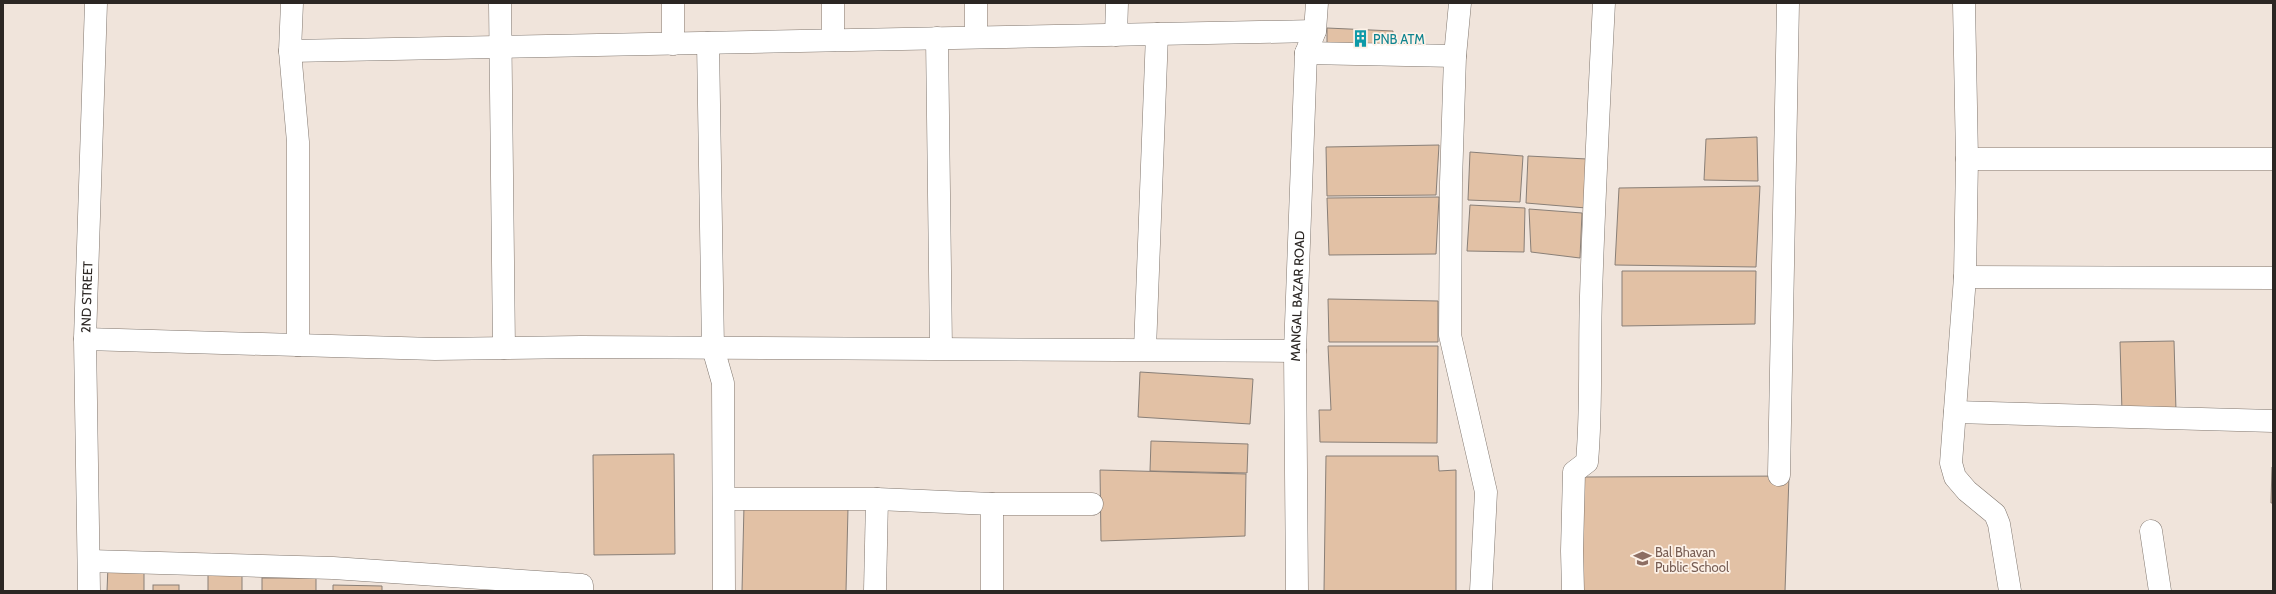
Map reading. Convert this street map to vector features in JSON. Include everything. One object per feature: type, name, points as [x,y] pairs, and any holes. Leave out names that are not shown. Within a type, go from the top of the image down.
[{"type":"street","name":"2ND STREET","points":[[89,591],[90,561],[85,339],[96,3]]},
{"type":"street","points":[[292,3],[290,51],[298,142],[298,345]]},
{"type":"street","points":[[500,3],[504,348]]},
{"type":"street","points":[[673,3],[673,44]]},
{"type":"street","points":[[833,3],[833,40]]},
{"type":"street","points":[[976,3],[976,37]]},
{"type":"street","points":[[1116,3],[1116,35]]},
{"type":"street","name":"MANGAL BAZAR ROAD","points":[[1297,591],[1295,350],[1306,53],[1315,31],[1317,3]]},
{"type":"street","points":[[1460,3],[1455,56],[1451,182],[1450,335],[1486,492],[1481,591]]},
{"type":"street","points":[[1573,591],[1572,551],[1574,472],[1587,462],[1590,429],[1589,360],[1594,196],[1604,3]]},
{"type":"street","points":[[1779,475],[1788,3]]},
{"type":"street","points":[[1964,3],[1967,159],[1964,277],[1951,463],[1955,477],[1967,491],[1995,514],[1999,524],[2010,591]]},
{"type":"street","points":[[290,51],[1315,31]]},
{"type":"street","points":[[1145,349],[1157,34]]},
{"type":"street","points":[[937,38],[941,348]]},
{"type":"street","points":[[708,43],[713,348],[722,383],[724,591]]},
{"type":"street","points":[[1306,53],[1455,56]]},
{"type":"street","points":[[1967,159],[2273,159]]},
{"type":"street","points":[[1964,277],[2273,278]]},
{"type":"street","points":[[85,339],[435,349],[941,348],[1295,350]]},
{"type":"street","points":[[1955,412],[2273,421]]},
{"type":"street","points":[[724,499],[876,499],[992,504],[1092,504]]},
{"type":"street","points":[[875,591],[876,499]]},
{"type":"street","points":[[992,504],[992,591]]},
{"type":"street","points":[[2151,532],[2160,591]]},
{"type":"street","points":[[90,561],[333,568],[582,585],[582,591]]},
{"type":"building","name":"PNB ATM","points":[[1327,28],[1393,31],[1392,50],[1327,48]]},
{"type":"building","points":[[1757,137],[1758,181],[1704,180],[1706,139]]},
{"type":"building","points":[[1439,145],[1436,195],[1327,196],[1326,147]]},
{"type":"building","points":[[1470,152],[1523,156],[1520,202],[1468,200]]},
{"type":"building","points":[[1528,156],[1587,159],[1586,208],[1526,203]]},
{"type":"building","points":[[1760,186],[1756,267],[1615,265],[1619,188]]},
{"type":"building","points":[[1439,197],[1436,254],[1329,255],[1327,198]]},
{"type":"building","points":[[1470,205],[1525,208],[1524,252],[1467,251]]},
{"type":"building","points":[[1529,209],[1582,213],[1580,258],[1531,252]]},
{"type":"building","points":[[1622,271],[1756,271],[1755,324],[1622,326]]},
{"type":"building","points":[[1328,299],[1438,301],[1438,342],[1329,342]]},
{"type":"building","points":[[2174,341],[2176,411],[2122,412],[2120,342]]},
{"type":"building","points":[[1328,346],[1438,346],[1437,443],[1320,442],[1319,410],[1331,410]]},
{"type":"building","points":[[1140,372],[1253,379],[1250,424],[1138,417]]},
{"type":"building","points":[[1151,441],[1248,444],[1247,473],[1150,471]]},
{"type":"building","points":[[674,454],[675,554],[594,555],[593,455]]},
{"type":"building","points":[[1326,456],[1438,456],[1439,471],[1456,470],[1456,591],[1324,591]]},
{"type":"building","points":[[2272,467],[2273,503],[2271,503]]},
{"type":"building","points":[[1100,470],[1246,474],[1245,536],[1101,541]]},
{"type":"building","points":[[1789,476],[1785,591],[1579,591],[1584,477]]},
{"type":"building","points":[[744,505],[848,508],[846,591],[742,591]]},
{"type":"building","points":[[108,566],[144,567],[144,591],[107,591]]},
{"type":"building","points":[[208,572],[242,572],[242,591],[208,591]]},
{"type":"building","points":[[262,578],[316,578],[316,591],[262,591]]},
{"type":"building","points":[[153,585],[179,585],[179,591],[153,591]]},
{"type":"building","points":[[333,585],[382,586],[382,591],[333,591]]},
{"type":"place","name":"PNB ATM","points":[[1360,39]]},
{"type":"place","name":"Bal Bhavan Public School","points":[[1642,559]]}]
